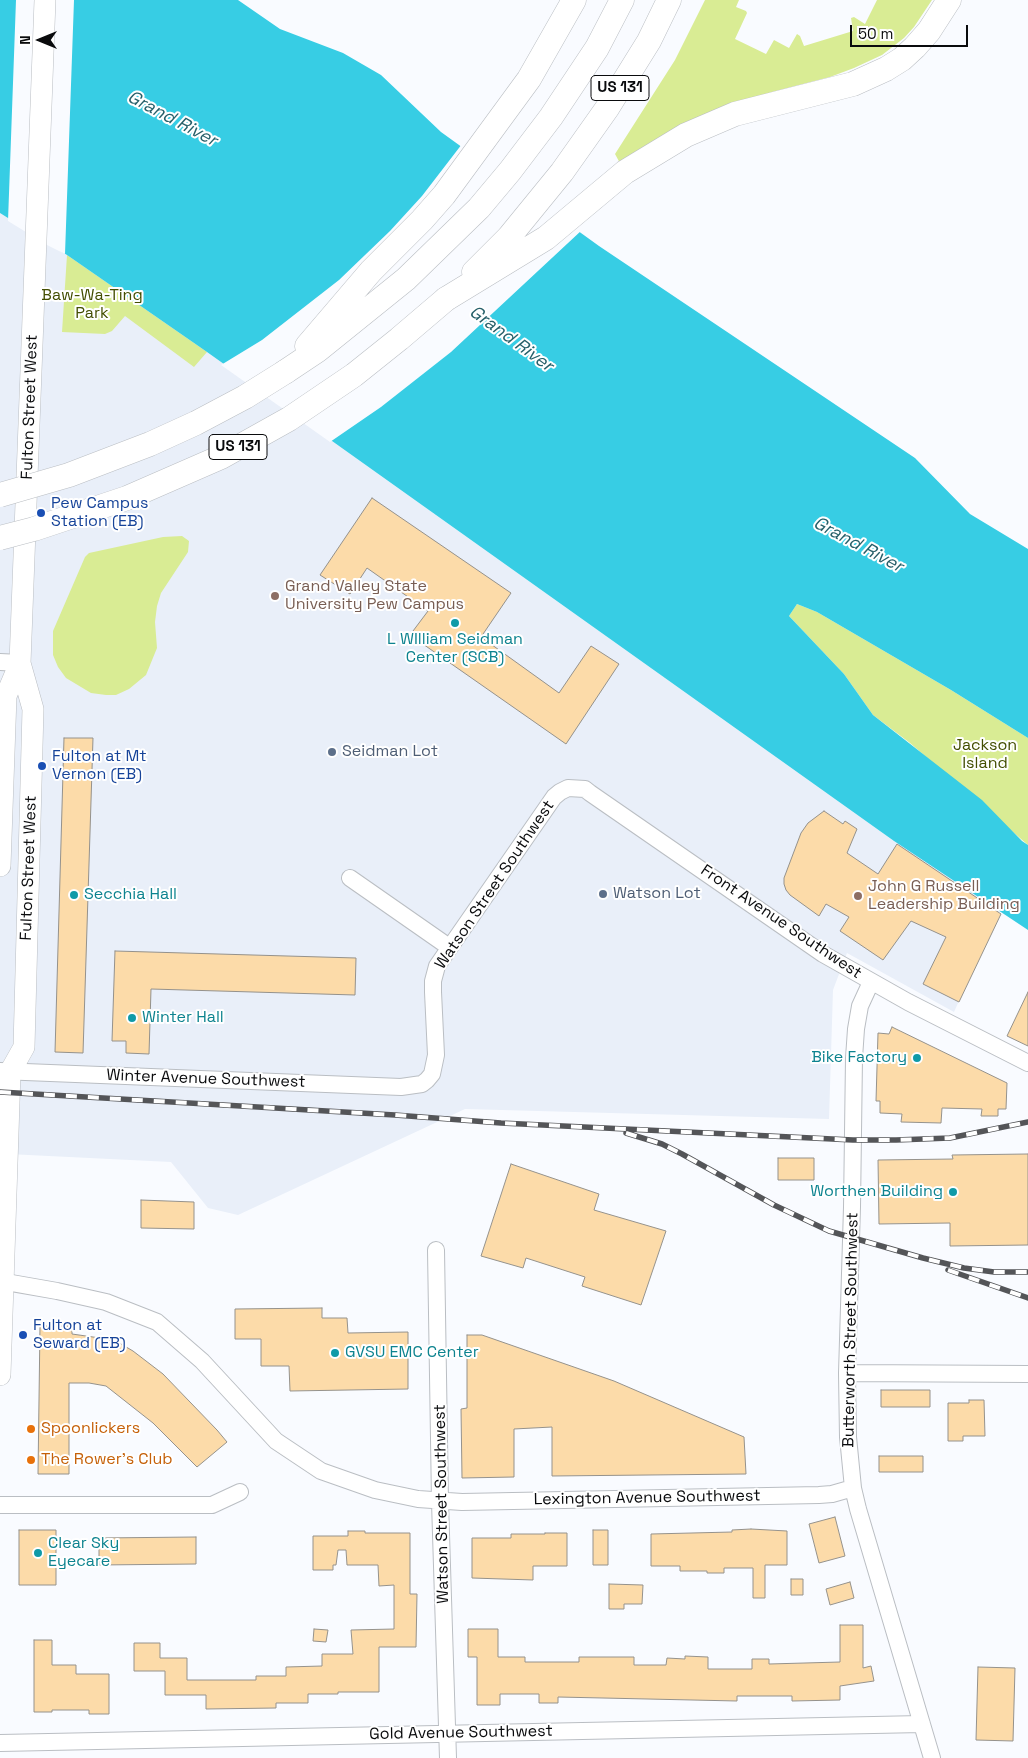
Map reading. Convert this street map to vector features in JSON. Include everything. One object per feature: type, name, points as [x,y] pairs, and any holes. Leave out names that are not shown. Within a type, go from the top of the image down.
[{"type":"highway","points":[[285,372],[371,271],[444,195],[529,79],[574,0]]},
{"type":"highway","name":"US 131","points":[[0,495],[69,475],[129,453],[196,423],[285,372],[325,344],[406,279],[479,208],[551,117],[597,48],[622,0]]},
{"type":"highway","name":"US 131","points":[[0,538],[34,529],[127,498],[221,457],[288,419],[354,374],[400,339],[446,299],[508,238],[562,172],[608,107],[649,41],[669,0]]},
{"type":"highway","points":[[446,299],[546,238],[625,172],[686,135],[735,114],[854,84],[886,69],[902,59],[915,47],[929,31],[949,0]]},
{"type":"main road","name":"Fulton Street West","points":[[0,866],[6,696],[10,663],[36,240],[45,0]]},
{"type":"main road","name":"Fulton Street West","points":[[5,1071],[24,1047],[33,708],[10,663]]},
{"type":"main road","name":"Fulton Street West","points":[[0,1053],[5,1071],[0,1375]]},
{"type":"street","name":"Watson Street Southwest","points":[[401,1087],[413,1086],[427,1080],[435,1065],[437,1046],[433,981],[437,966],[554,797],[568,788]]},
{"type":"street","name":"Front Avenue Southwest","points":[[568,788],[585,789],[715,878],[798,938],[871,982],[1028,1063]]},
{"type":"street","points":[[350,878],[449,947]]},
{"type":"street","name":"Butterworth Street Southwest","points":[[871,982],[860,1006],[854,1053],[852,1215],[847,1374],[848,1437],[853,1488],[932,1758]]},
{"type":"street","name":"Winter Avenue Southwest","points":[[5,1071],[401,1087]]},
{"type":"street","name":"Watson Street Southwest","points":[[436,1250],[440,1502],[448,1758]]},
{"type":"street","name":"Lexington Avenue Southwest","points":[[2,1281],[106,1302],[157,1322],[202,1361],[276,1441],[321,1471],[375,1490],[440,1502],[819,1495],[832,1494],[853,1488]]},
{"type":"street","points":[[847,1374],[1028,1374]]},
{"type":"street","points":[[0,1505],[212,1505],[240,1492]]},
{"type":"street","name":"Gold Avenue Southwest","points":[[0,1743],[922,1724]]},
{"type":"shaded area","name":"Grand Valley State University Pew Campus","points":[[0,213],[67,255],[207,352],[894,841],[1000,910],[954,1012],[847,953],[833,990],[829,1119],[465,1109],[238,1215],[208,1208],[171,1162],[8,1154],[0,1229]]},
{"type":"green space","points":[[705,0],[739,0],[736,7],[747,13],[735,39],[766,54],[774,40],[789,48],[797,34],[800,36],[804,46],[853,31],[851,18],[854,17],[865,24],[877,0],[932,0],[914,27],[904,38],[882,55],[830,77],[772,92],[722,108],[621,165],[615,154],[675,60]]},
{"type":"green space","name":"Baw-Wa-Ting Park","points":[[67,255],[207,352],[194,367],[125,316],[112,331],[105,334],[62,332]]},
{"type":"green space","points":[[182,536],[189,541],[188,552],[161,593],[155,622],[157,648],[146,675],[129,689],[116,695],[91,693],[66,678],[58,667],[53,655],[53,631],[85,557],[89,553],[163,537]]},
{"type":"green space","name":"Jackson Island","points":[[797,604],[817,612],[951,690],[1028,738],[1028,845],[910,743],[873,715],[844,674],[789,616]]},
{"type":"water","name":"Grand River","points":[[0,0],[238,0],[280,29],[343,53],[381,75],[441,132],[599,246],[915,458],[970,514],[1028,549],[1028,738],[951,690],[817,612],[797,604],[789,616],[844,674],[873,715],[982,800],[1028,845],[1028,930],[894,841],[207,352],[67,255],[0,213]]},
{"type":"pier","points":[[16,0],[74,0],[65,254],[8,221]]},
{"type":"pier","points":[[462,144],[582,230],[451,352],[381,407],[330,442],[221,365],[262,340],[339,280],[390,231],[422,196]]},
{"type":"building","name":"L WIlliam Seidman Center (SCB)","points":[[372,498],[511,593],[481,637],[559,693],[591,646],[619,664],[566,744],[410,635],[428,611],[367,568],[350,594],[320,575]]},
{"type":"building","name":"Secchia Hall","points":[[64,738],[93,738],[83,1053],[55,1052]]},
{"type":"building","points":[[824,811],[843,824],[845,821],[857,829],[847,853],[878,874],[897,844],[1001,914],[959,1002],[923,984],[946,937],[911,921],[883,960],[840,931],[849,917],[826,904],[819,916],[786,890],[784,878],[801,833],[808,823]]},
{"type":"building","name":"Winter Hall","points":[[115,951],[356,958],[355,995],[151,989],[149,1054],[126,1053],[126,1041],[112,1041]]},
{"type":"building","points":[[1028,992],[1028,1046],[1007,1036]]},
{"type":"building","name":"Bike Factory","points":[[892,1027],[1007,1083],[1006,1109],[998,1109],[998,1116],[981,1116],[982,1109],[942,1108],[941,1123],[901,1122],[902,1114],[880,1113],[880,1101],[876,1101],[878,1033],[889,1034]]},
{"type":"building","name":"Worthen Building","points":[[1028,1154],[1028,1245],[950,1246],[950,1223],[879,1224],[878,1160],[953,1159],[952,1155]]},
{"type":"building","points":[[778,1158],[814,1158],[814,1180],[778,1180]]},
{"type":"building","points":[[511,1164],[599,1194],[594,1210],[666,1231],[641,1305],[582,1286],[585,1277],[526,1258],[523,1268],[481,1256]]},
{"type":"building","points":[[141,1200],[194,1202],[194,1229],[141,1228]]},
{"type":"building","name":"GVSU EMC Center","points":[[322,1308],[322,1318],[347,1318],[348,1333],[408,1332],[408,1389],[290,1391],[289,1366],[261,1366],[261,1339],[235,1339],[235,1309]]},
{"type":"building","points":[[40,1326],[72,1326],[72,1334],[107,1339],[133,1351],[163,1374],[227,1442],[197,1467],[153,1423],[106,1386],[89,1383],[69,1383],[69,1474],[38,1474]]},
{"type":"building","points":[[467,1335],[482,1335],[614,1381],[744,1437],[746,1474],[552,1476],[552,1427],[514,1429],[514,1477],[462,1478],[461,1409],[467,1408]]},
{"type":"building","points":[[881,1390],[930,1390],[930,1407],[881,1407]]},
{"type":"building","points":[[969,1400],[984,1400],[985,1436],[963,1436],[963,1441],[948,1441],[948,1403],[969,1403]]},
{"type":"building","points":[[879,1456],[923,1456],[923,1472],[879,1472]]},
{"type":"building","points":[[835,1517],[845,1556],[819,1563],[809,1524]]},
{"type":"building","name":"Clear Sky Eyecare","points":[[19,1530],[56,1530],[56,1585],[19,1585]]},
{"type":"building","points":[[593,1530],[608,1530],[608,1565],[593,1565]]},
{"type":"building","points":[[732,1530],[787,1531],[787,1565],[765,1565],[765,1598],[753,1598],[753,1568],[724,1568],[724,1573],[707,1573],[707,1571],[680,1571],[680,1566],[651,1566],[651,1534],[732,1532]]},
{"type":"building","points":[[348,1531],[410,1533],[410,1594],[417,1594],[416,1647],[379,1647],[379,1692],[308,1694],[308,1703],[276,1703],[276,1708],[206,1709],[206,1695],[165,1695],[165,1671],[134,1671],[134,1643],[160,1643],[160,1658],[187,1658],[187,1680],[256,1680],[256,1676],[286,1676],[286,1667],[322,1666],[322,1654],[353,1654],[351,1630],[394,1629],[394,1585],[379,1586],[378,1565],[347,1565],[346,1550],[338,1550],[336,1565],[333,1565],[333,1570],[313,1570],[313,1536],[348,1536]]},
{"type":"building","points":[[567,1533],[567,1566],[533,1566],[533,1580],[472,1578],[472,1538],[511,1538],[511,1534]]},
{"type":"building","points":[[196,1537],[196,1564],[99,1565],[99,1538]]},
{"type":"building","points":[[791,1579],[803,1579],[803,1595],[791,1595]]},
{"type":"building","points":[[850,1582],[854,1598],[830,1605],[826,1589]]},
{"type":"building","points":[[609,1584],[643,1585],[642,1604],[624,1604],[624,1609],[609,1609]]},
{"type":"building","points":[[840,1625],[863,1625],[863,1668],[871,1666],[874,1681],[840,1686],[840,1700],[792,1701],[792,1696],[737,1696],[737,1701],[558,1697],[558,1703],[539,1703],[539,1694],[500,1694],[500,1705],[477,1705],[477,1657],[468,1657],[468,1629],[498,1629],[498,1657],[525,1657],[525,1662],[579,1662],[579,1657],[634,1657],[634,1665],[666,1665],[667,1658],[685,1659],[685,1656],[708,1657],[708,1669],[752,1669],[752,1659],[769,1659],[769,1664],[840,1662]]},
{"type":"building","points":[[314,1629],[328,1630],[326,1642],[313,1641]]},
{"type":"building","points":[[34,1640],[52,1640],[52,1665],[76,1665],[76,1674],[109,1674],[109,1714],[89,1714],[89,1710],[34,1712]]},
{"type":"building","points":[[978,1667],[1015,1668],[1013,1741],[976,1740]]},
{"type":"railway","points":[[0,1092],[501,1123],[853,1140],[950,1138],[1028,1122]]},
{"type":"railway","points":[[626,1133],[662,1144],[774,1205],[829,1231],[964,1268],[994,1272],[1028,1272]]},
{"type":"railway","points":[[948,1270],[1028,1298]]},
{"type":"place","name":"Pew Campus Station (EB)","points":[[41,513]]},
{"type":"place","name":"Grand Valley State University Pew Campus","points":[[275,596]]},
{"type":"place","name":"L WIlliam Seidman Center (SCB)","points":[[455,623]]},
{"type":"place","name":"Seidman Lot","points":[[332,752]]},
{"type":"place","name":"Fulton at Mt Vernon (EB)","points":[[42,766]]},
{"type":"place","name":"Watson Lot","points":[[603,894]]},
{"type":"place","name":"Secchia Hall","points":[[74,895]]},
{"type":"place","name":"John G Russell Leadership Building","points":[[858,896]]},
{"type":"place","name":"Winter Hall","points":[[132,1018]]},
{"type":"place","name":"Bike Factory","points":[[917,1058]]},
{"type":"place","name":"Worthen Building","points":[[953,1192]]},
{"type":"place","name":"Fulton at Seward (EB)","points":[[23,1335]]},
{"type":"place","name":"GVSU EMC Center","points":[[335,1353]]},
{"type":"place","name":"Spoonlickers","points":[[31,1429]]},
{"type":"place","name":"The Rower's Club","points":[[31,1460]]},
{"type":"place","name":"Clear Sky Eyecare","points":[[38,1553]]}]
